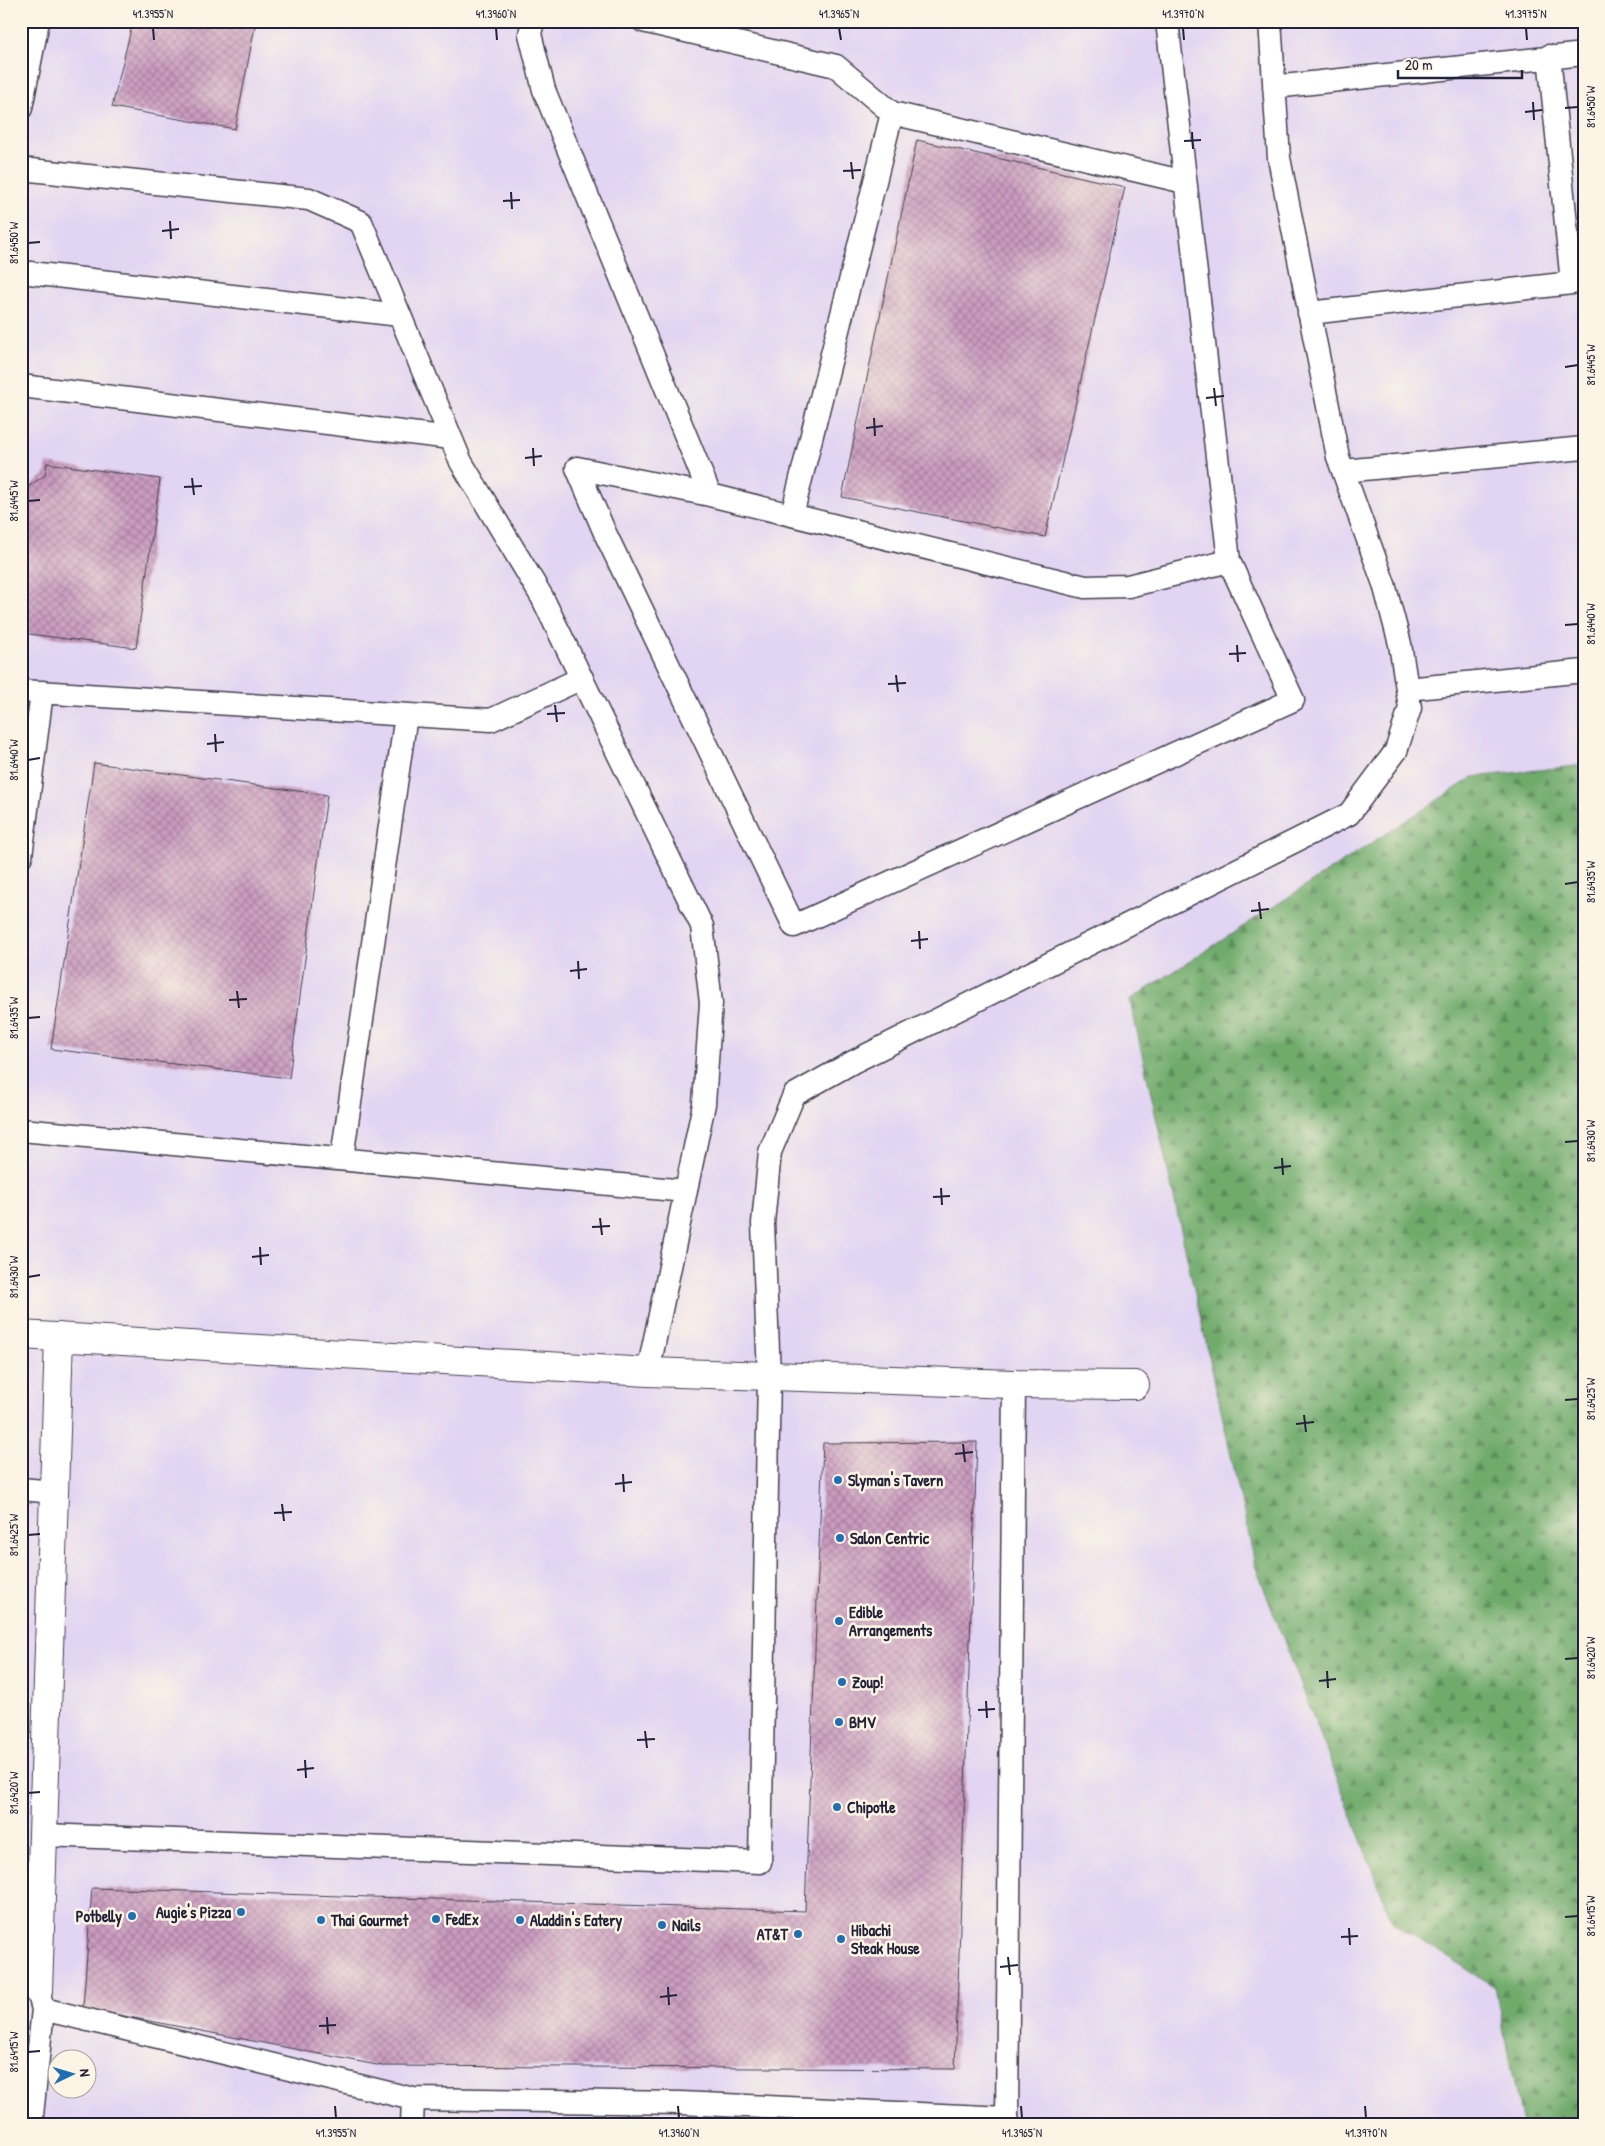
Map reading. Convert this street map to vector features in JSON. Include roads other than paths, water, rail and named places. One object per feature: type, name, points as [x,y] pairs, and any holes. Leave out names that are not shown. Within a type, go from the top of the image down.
[{"type":"street","points":[[21,1335],[648,1372],[1014,1384],[1135,1385]]},
{"type":"street","points":[[34,1995],[43,1835],[59,1337]]},
{"type":"lane","points":[[21,108],[38,21]]},
{"type":"lane","points":[[533,21],[530,34],[544,90],[710,495]]},
{"type":"lane","points":[[643,21],[836,66],[892,113],[1185,182]]},
{"type":"lane","points":[[1167,21],[1229,561],[1293,700],[794,926],[605,533],[577,468],[710,495],[1085,587],[1128,586],[1229,561]]},
{"type":"lane","points":[[43,1835],[760,1862],[769,1376],[763,1223],[770,1152],[794,1095],[853,1062],[1349,814],[1396,752],[1410,708],[1400,644],[1384,584],[1338,457],[1279,158],[1270,21]]},
{"type":"lane","points":[[1274,87],[1549,56],[1584,54]]},
{"type":"lane","points":[[1309,313],[1572,283],[1549,56]]},
{"type":"lane","points":[[792,515],[892,113]]},
{"type":"lane","points":[[21,169],[309,199],[362,222],[461,462],[542,597],[702,926],[711,1003],[704,1104],[648,1372]]},
{"type":"lane","points":[[21,272],[400,316]]},
{"type":"lane","points":[[21,386],[451,438]]},
{"type":"lane","points":[[1343,471],[1584,448]]},
{"type":"lane","points":[[1407,689],[1584,671]]},
{"type":"lane","points":[[21,856],[32,691],[491,720],[582,678]]},
{"type":"lane","points":[[342,1158],[406,715]]},
{"type":"lane","points":[[21,1130],[686,1190]]},
{"type":"lane","points":[[31,2125],[34,1995],[413,2099],[680,2103],[1008,2122],[1014,1384]]},
{"type":"lane","points":[[21,1489],[54,1492]]},
{"type":"lane","points":[[412,2125],[413,2099]]},
{"type":"place","name":"Slyman's Tavern","points":[[838,1480]]},
{"type":"place","name":"Salon Centric","points":[[840,1538]]},
{"type":"place","name":"Edible Arrangements","points":[[839,1621]]},
{"type":"place","name":"Zoup!","points":[[842,1682]]},
{"type":"place","name":"BMV","points":[[839,1722]]},
{"type":"place","name":"Chipotle","points":[[837,1807]]},
{"type":"place","name":"Augie's Pizza","points":[[241,1912]]},
{"type":"place","name":"Potbelly","points":[[132,1916]]},
{"type":"place","name":"FedEx","points":[[436,1919]]},
{"type":"place","name":"Thai Gourmet","points":[[321,1920]]},
{"type":"place","name":"Aladdin's Eatery","points":[[520,1920]]},
{"type":"place","name":"Nails","points":[[662,1925]]},
{"type":"place","name":"AT&T","points":[[798,1934]]},
{"type":"place","name":"Hibachi Steak House","points":[[841,1939]]}]
